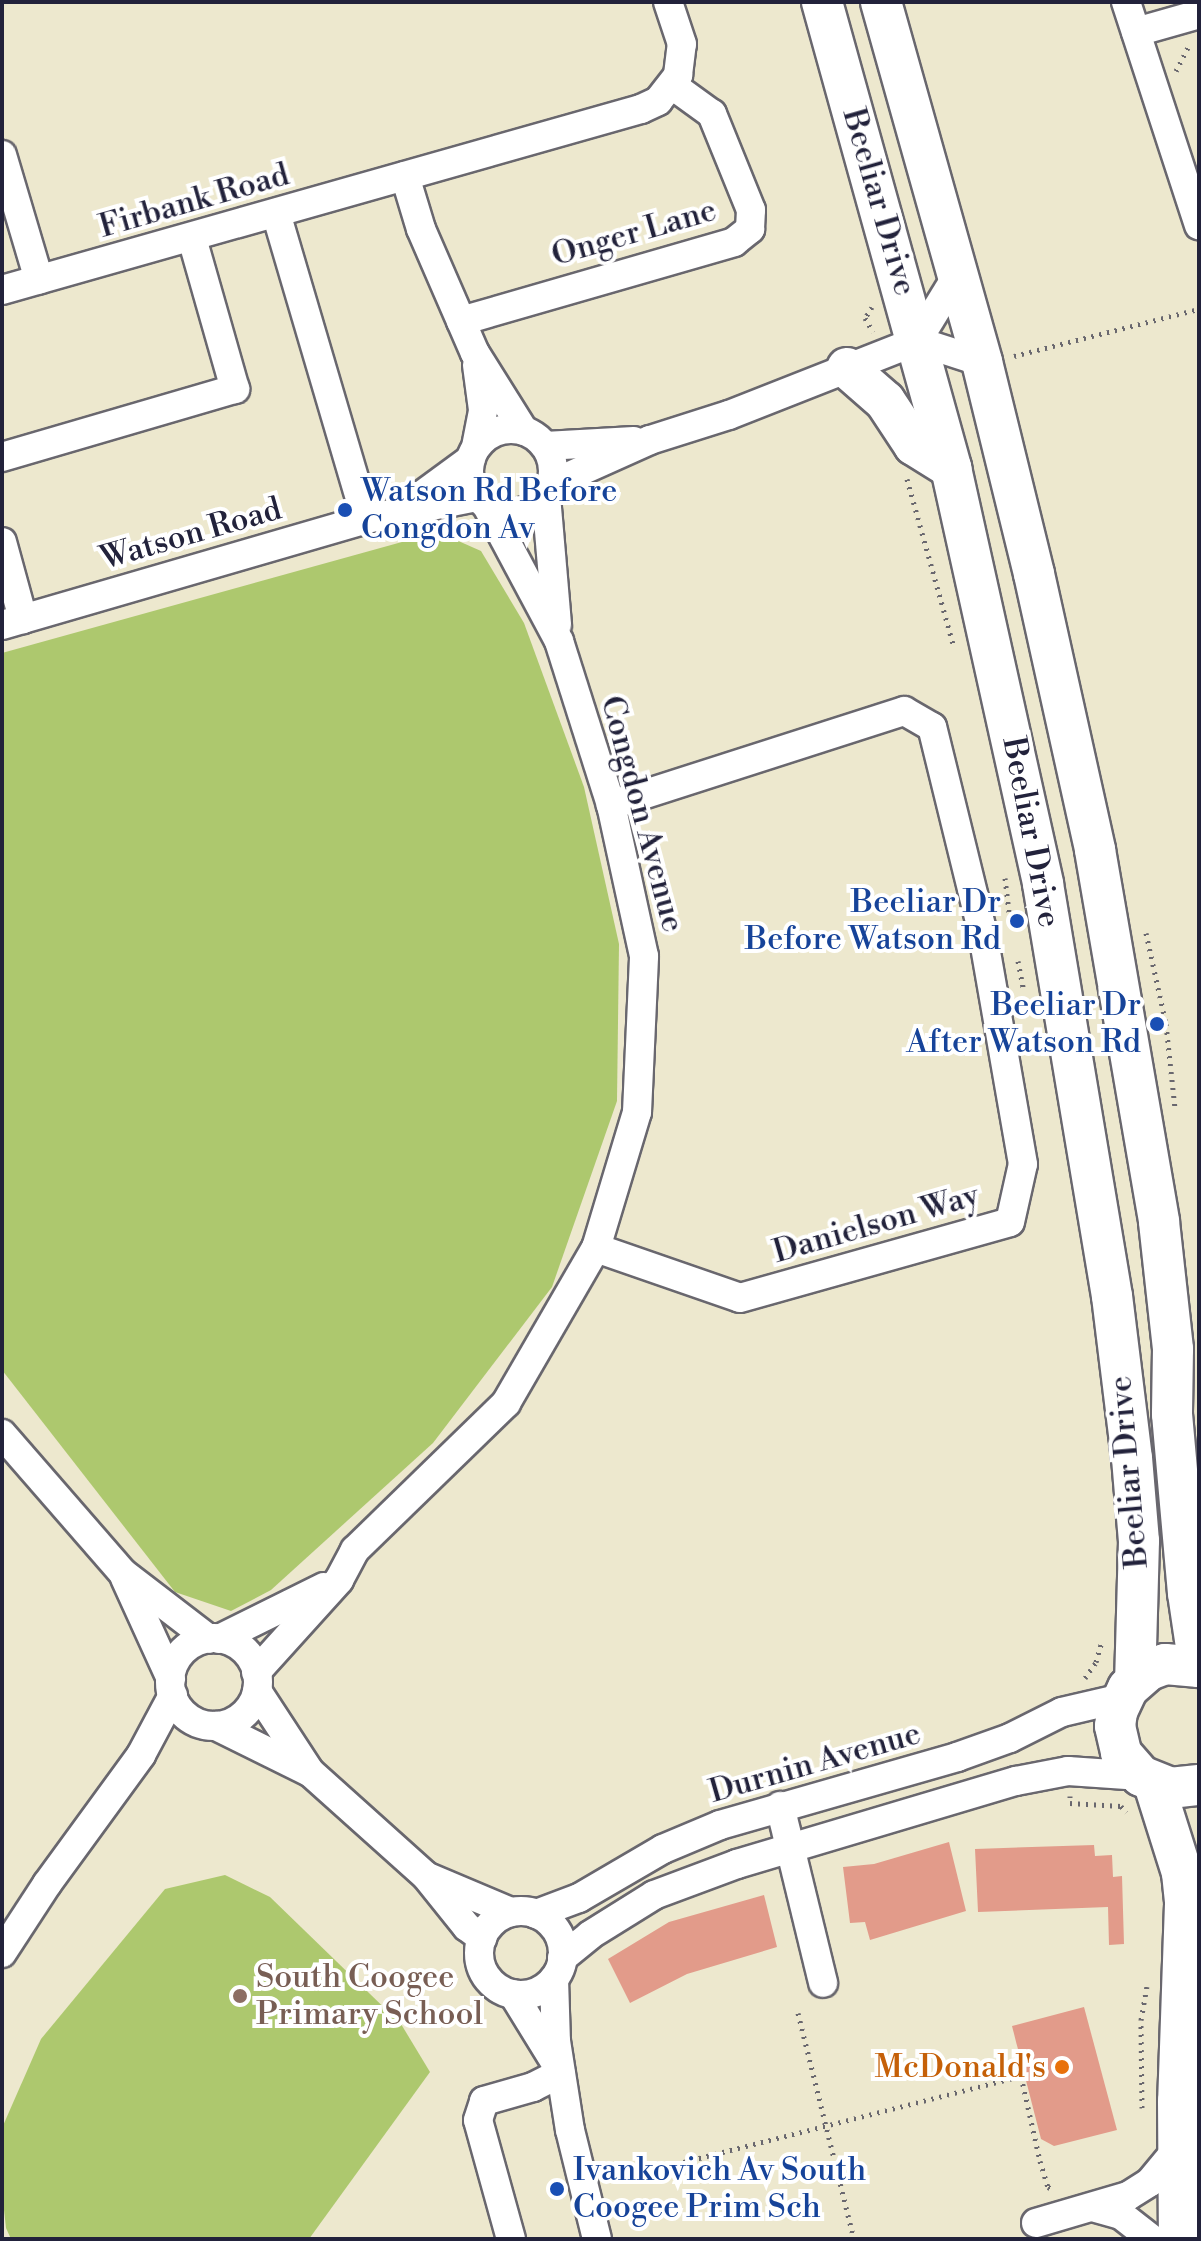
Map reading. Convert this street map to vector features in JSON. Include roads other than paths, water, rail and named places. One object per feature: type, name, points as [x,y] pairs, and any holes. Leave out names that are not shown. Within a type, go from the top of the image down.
[{"type":"highway","name":"Beeliar Drive","points":[[822,2],[951,468],[1043,884],[1112,1296],[1139,1541],[1128,1689],[1117,1712],[1117,1740],[1129,1765],[1148,1780]]},
{"type":"highway","name":"Beeliar Drive","points":[[881,2],[982,362],[1068,723],[1138,1084],[1172,1333],[1172,1414],[1188,1593],[1199,1667]]},
{"type":"highway","points":[[847,368],[885,401],[914,445],[951,468]]},
{"type":"highway","points":[[1128,1689],[1165,1664],[1199,1667]]},
{"type":"highway","points":[[1148,1780],[1170,1788],[1199,1785]]},
{"type":"highway","points":[[1148,1780],[1182,1873],[1185,1904],[1178,2148],[1179,2239]]},
{"type":"street","points":[[668,2],[682,44],[682,59],[672,85]]},
{"type":"street","points":[[1126,2],[1199,225]]},
{"type":"street","points":[[1136,32],[1192,16]]},
{"type":"street","name":"Firbank Road","points":[[2,290],[641,109],[658,101],[672,85]]},
{"type":"street","name":"Onger Lane","points":[[461,321],[734,242],[750,229],[751,210],[712,114],[672,85]]},
{"type":"street","points":[[2,155],[39,280]]},
{"type":"street","points":[[405,176],[421,229],[475,353],[554,471],[549,490]]},
{"type":"street","points":[[276,213],[366,519]]},
{"type":"street","points":[[2,457],[235,389],[192,238]]},
{"type":"street","points":[[475,353],[483,410],[471,485],[482,501],[499,512],[525,512],[549,490],[650,440],[729,415],[917,341],[958,274]]},
{"type":"street","points":[[917,341],[982,362]]},
{"type":"street","points":[[474,453],[497,431],[534,438],[650,440]]},
{"type":"street","name":"Watson Road","points":[[400,511],[474,453]]},
{"type":"street","name":"Congdon Avenue","points":[[549,490],[559,641]]},
{"type":"street","name":"Watson Road","points":[[13,622],[366,519],[400,511],[482,501]]},
{"type":"street","name":"Congdon Avenue","points":[[256,1682],[339,1580],[355,1550],[506,1403],[596,1248],[637,1112],[644,956],[611,805],[559,641],[482,501]]},
{"type":"street","points":[[2,542],[13,622]]},
{"type":"street","name":"Danielson Way","points":[[596,1248],[740,1298],[1010,1222],[1023,1164],[983,934],[932,727],[904,711],[611,805]]},
{"type":"street","points":[[2,1434],[11,1466],[123,1573],[214,1639],[244,1649],[256,1682],[310,1772]]},
{"type":"street","points":[[123,1573],[179,1709],[193,1721],[210,1725],[310,1772],[426,1876],[467,1927],[482,1938]]},
{"type":"street","points":[[2,1953],[47,1884],[141,1755],[172,1687],[174,1664],[183,1651],[339,1580]]},
{"type":"street","points":[[141,1755],[210,1725],[228,1724],[244,1715],[256,1682]]},
{"type":"street","name":"Durnin Avenue","points":[[524,1913],[579,1898],[663,1849],[720,1825],[957,1757],[1010,1738],[1062,1712],[1128,1689]]},
{"type":"street","points":[[513,1994],[536,1992],[590,1935],[654,1895],[737,1864],[1016,1781],[1068,1771],[1148,1780]]},
{"type":"street","points":[[780,1806],[823,1983]]},
{"type":"street","points":[[426,1876],[524,1913],[557,1932],[561,2073],[575,2156],[597,2239]]},
{"type":"street","points":[[524,1913],[488,1926],[482,1938],[480,1962],[492,1983],[513,1994],[561,2073]]},
{"type":"street","points":[[511,2239],[478,2120],[484,2101],[533,2087],[561,2073]]},
{"type":"street","points":[[1036,2223],[1096,2208],[1147,2185],[1178,2148]]},
{"type":"street","points":[[1096,2208],[1121,2215],[1152,2239]]},
{"type":"place","name":"Watson Rd Before Congdon Av","points":[[345,510]]},
{"type":"place","name":"Beeliar Dr Before Watson Rd","points":[[1017,921]]},
{"type":"place","name":"Beeliar Dr After Watson Rd","points":[[1157,1024]]},
{"type":"place","name":"South Coogee Primary School","points":[[240,1996]]},
{"type":"place","name":"McDonald's","points":[[1062,2067]]},
{"type":"place","name":"Ivankovich Av South Coogee Prim Sch","points":[[557,2189]]}]
